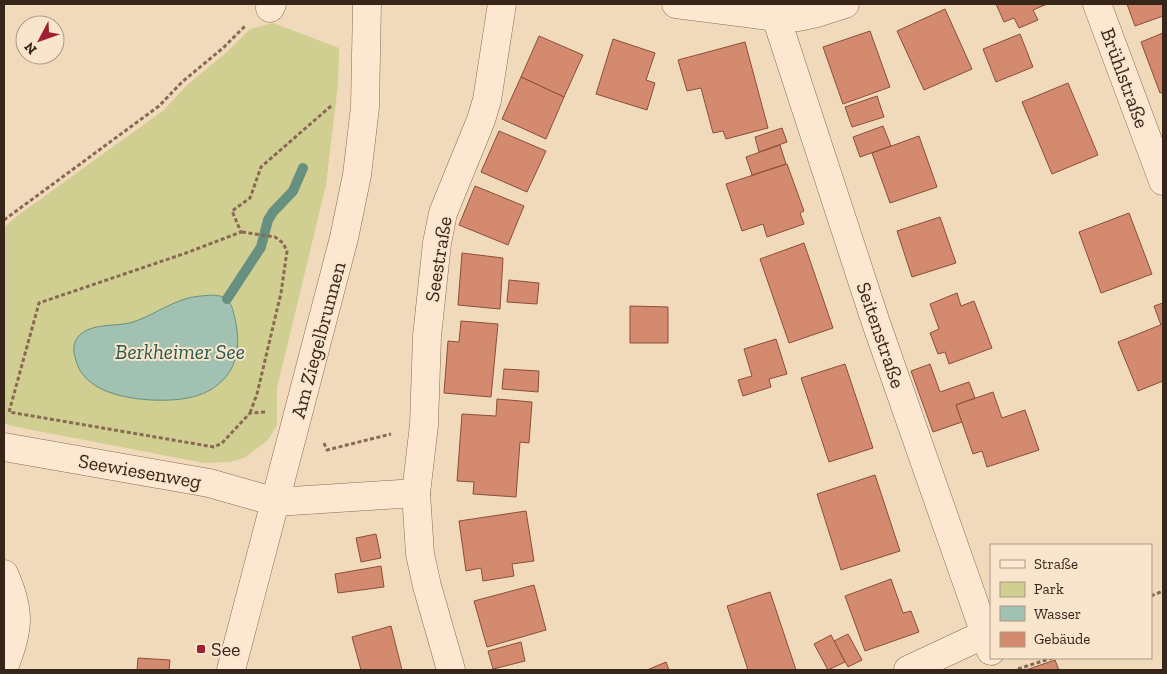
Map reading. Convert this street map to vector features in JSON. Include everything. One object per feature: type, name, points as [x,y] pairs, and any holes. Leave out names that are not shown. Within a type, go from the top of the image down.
[{"type":"street","name":"Am Ziegelbrunnen","points":[[231,670],[344,238],[357,175],[365,107],[367,4]]},
{"type":"street","name":"Seestraße","points":[[451,670],[420,554],[416,493],[424,425],[427,336],[437,243],[444,214],[487,100],[502,4]]},
{"type":"street","points":[[676,4],[776,17],[798,17],[845,4]]},
{"type":"street","name":"Brühlstraße","points":[[1097,4],[1163,181]]},
{"type":"street","name":"Seitenstraße","points":[[776,17],[878,329],[990,648]]},
{"type":"street","name":"Seewiesenweg","points":[[4,446],[209,484],[276,502]]},
{"type":"street","points":[[276,502],[416,493]]},
{"type":"street","points":[[4,574],[11,589],[17,619],[16,635],[4,667]]},
{"type":"street","points":[[908,670],[990,648]]},
{"type":"path","points":[[4,220],[159,106],[182,82],[223,48],[247,24],[271,6]]},
{"type":"path","points":[[242,232],[232,211],[250,198],[261,167],[331,106],[365,107]]},
{"type":"path","points":[[242,232],[275,237],[283,243],[287,251],[279,302],[257,394],[250,413],[222,443],[214,447],[9,412],[39,303],[242,232]]},
{"type":"path","points":[[250,413],[274,410],[323,425],[322,441],[327,450],[424,425]]},
{"type":"path","points":[[1015,670],[1049,659]]},
{"type":"green space","points":[[273,23],[339,48],[338,84],[326,185],[277,388],[277,425],[268,440],[244,458],[230,462],[204,463],[4,423],[4,227],[164,110],[187,85],[227,52],[250,29]]},
{"type":"water","name":"Berkheimer See","points":[[212,295],[223,297],[230,304],[236,323],[238,341],[236,358],[229,373],[208,391],[190,398],[181,399],[152,400],[135,398],[99,388],[91,383],[81,372],[74,348],[78,337],[87,330],[130,323],[185,299]]},
{"type":"building","points":[[996,4],[1047,4],[1033,10],[1038,20],[1019,28],[1014,18],[1004,22]]},
{"type":"building","points":[[1127,4],[1163,4],[1163,16],[1135,26]]},
{"type":"building","points":[[945,9],[972,69],[924,90],[897,31]]},
{"type":"building","points":[[870,31],[890,87],[843,104],[823,47]]},
{"type":"building","points":[[1163,33],[1163,92],[1160,93],[1141,42]]},
{"type":"building","points":[[1020,34],[1033,67],[996,82],[983,49]]},
{"type":"building","points":[[539,36],[583,55],[564,97],[521,77]]},
{"type":"building","points":[[613,39],[655,53],[646,80],[655,83],[647,110],[596,94]]},
{"type":"building","points":[[745,42],[768,128],[726,139],[723,131],[713,133],[701,88],[687,91],[678,60]]},
{"type":"building","points":[[521,77],[564,97],[546,139],[502,119]]},
{"type":"building","points":[[1068,83],[1098,155],[1052,174],[1022,102]]},
{"type":"building","points":[[877,96],[884,117],[852,127],[845,107]]},
{"type":"building","points":[[883,126],[891,146],[860,157],[853,137]]},
{"type":"building","points":[[782,128],[787,142],[759,152],[755,137]]},
{"type":"building","points":[[499,131],[546,151],[527,192],[481,172]]},
{"type":"building","points":[[919,136],[937,187],[890,203],[872,153]]},
{"type":"building","points":[[780,145],[786,164],[752,175],[746,157]]},
{"type":"building","points":[[787,164],[804,211],[800,213],[804,224],[767,237],[763,224],[742,231],[726,184]]},
{"type":"building","points":[[475,186],[524,206],[508,245],[459,225]]},
{"type":"building","points":[[1129,213],[1152,274],[1101,293],[1079,232]]},
{"type":"building","points":[[940,217],[956,263],[912,277],[897,231]]},
{"type":"building","points":[[804,243],[833,328],[789,343],[760,259]]},
{"type":"building","points":[[462,253],[503,258],[500,309],[458,305]]},
{"type":"building","points":[[509,280],[539,283],[537,304],[507,302]]},
{"type":"building","points":[[957,293],[961,306],[974,301],[992,348],[949,364],[945,352],[938,354],[930,333],[939,329],[930,304]]},
{"type":"building","points":[[1163,303],[1163,324],[1161,325],[1154,306]]},
{"type":"building","points":[[630,306],[668,307],[668,343],[630,343]]},
{"type":"building","points":[[461,321],[498,324],[491,397],[444,393],[448,341],[459,342]]},
{"type":"building","points":[[1163,324],[1163,381],[1138,391],[1118,342]]},
{"type":"building","points":[[776,339],[787,374],[769,379],[771,387],[743,396],[738,380],[752,376],[744,349]]},
{"type":"building","points":[[845,364],[873,448],[829,462],[801,378]]},
{"type":"building","points":[[930,364],[940,392],[969,382],[975,398],[956,405],[962,422],[933,432],[911,371]]},
{"type":"building","points":[[504,369],[539,371],[538,392],[502,389]]},
{"type":"building","points":[[993,392],[1002,418],[1025,410],[1039,450],[987,467],[982,451],[973,454],[956,405]]},
{"type":"building","points":[[497,399],[532,402],[529,443],[520,442],[516,497],[473,494],[474,482],[457,481],[462,414],[496,416]]},
{"type":"building","points":[[875,475],[900,551],[841,570],[817,494]]},
{"type":"building","points":[[526,511],[534,561],[512,564],[514,576],[483,581],[481,568],[466,571],[459,521]]},
{"type":"building","points":[[376,534],[381,558],[361,562],[356,538]]},
{"type":"building","points":[[381,566],[384,587],[338,593],[335,574]]},
{"type":"building","points":[[891,579],[903,613],[911,611],[919,632],[865,651],[845,596]]},
{"type":"building","points":[[534,585],[546,630],[487,647],[474,601]]},
{"type":"building","points":[[770,592],[796,670],[748,670],[727,606]]},
{"type":"building","points":[[391,626],[402,670],[361,670],[352,637]]},
{"type":"building","points":[[848,634],[862,660],[848,667],[834,641]]},
{"type":"building","points":[[831,635],[845,662],[828,670],[814,644]]},
{"type":"building","points":[[521,642],[525,661],[493,669],[488,651]]},
{"type":"building","points":[[138,658],[170,660],[169,670],[137,670]]},
{"type":"building","points":[[1055,660],[1059,670],[1026,670]]},
{"type":"building","points":[[666,662],[669,670],[647,670]]},
{"type":"waterway","points":[[227,299],[261,247],[268,220],[293,191],[303,168]]},
{"type":"place","name":"See","points":[[201,649]]}]
